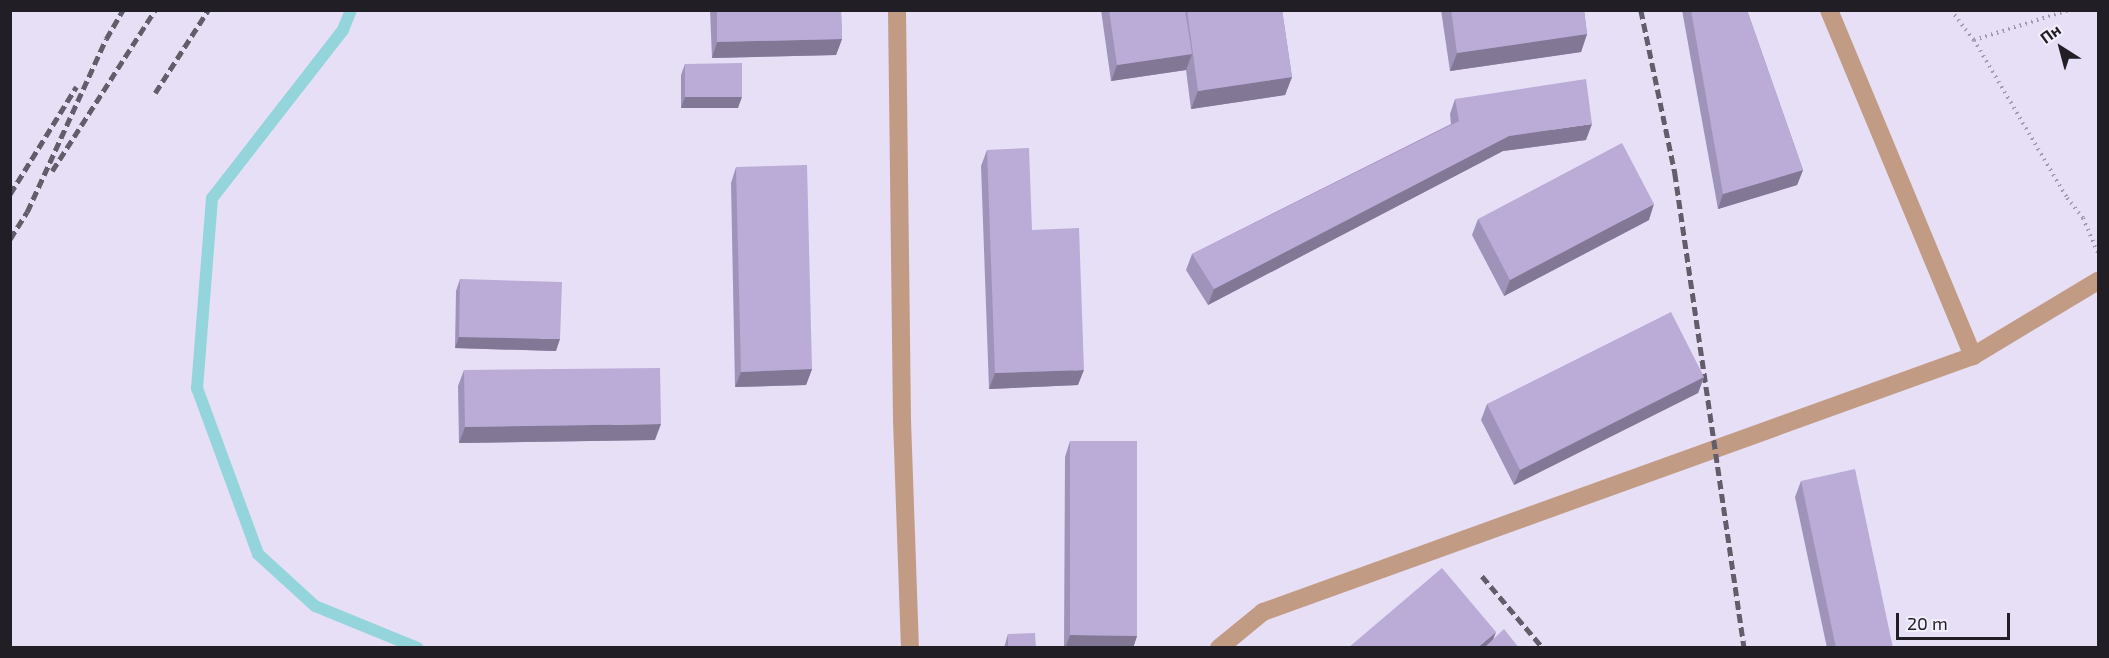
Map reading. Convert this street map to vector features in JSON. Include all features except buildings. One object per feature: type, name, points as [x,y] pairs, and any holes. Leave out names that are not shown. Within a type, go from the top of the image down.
[{"type":"lane","points":[[897,10],[902,420],[910,648]]},
{"type":"lane","points":[[1828,10],[1973,356]]},
{"type":"lane","points":[[1219,648],[1263,612],[1973,356],[2098,281]]},
{"type":"path","points":[[1950,10],[1974,40],[2060,188],[2083,218],[2098,255]]},
{"type":"path","points":[[1974,40],[2069,10]]},
{"type":"waterway","points":[[351,10],[343,30],[212,198],[197,388],[258,554],[315,606],[418,648]]},
{"type":"railway","points":[[10,239],[27,212],[106,39],[123,10]]},
{"type":"railway","points":[[52,171],[155,10]]},
{"type":"railway","points":[[155,93],[208,10]]},
{"type":"railway","points":[[1641,10],[1675,173],[1744,648]]},
{"type":"railway","points":[[10,194],[76,87]]},
{"type":"railway","points":[[1482,576],[1543,648]]}]
